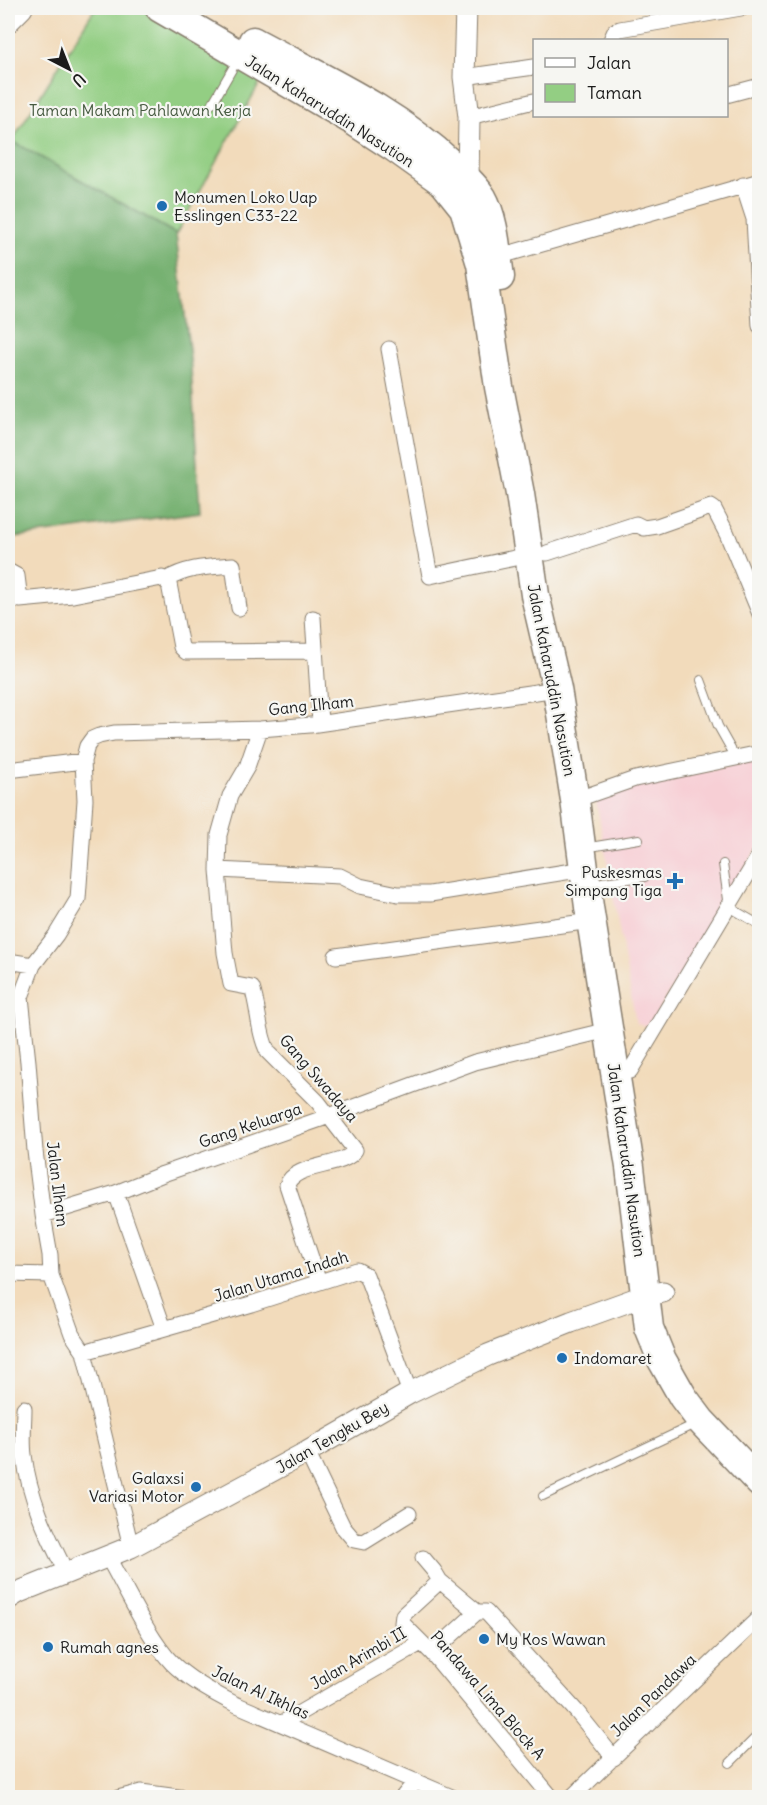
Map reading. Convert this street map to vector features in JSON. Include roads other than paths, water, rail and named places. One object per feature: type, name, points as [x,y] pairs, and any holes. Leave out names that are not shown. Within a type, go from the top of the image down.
[{"type":"highway","name":"Jalan Kaharuddin Nasution","points":[[160,8],[386,142],[444,183],[461,188],[483,199],[490,216],[534,485],[538,554],[535,595],[613,942],[630,1167],[655,1294],[678,1355],[696,1389],[759,1459]]},
{"type":"highway","name":"Jalan Kaharuddin Nasution","points":[[196,8],[210,18],[372,106],[417,134],[461,188],[464,208],[481,264],[499,387],[520,494],[538,554],[571,688],[581,798]]},
{"type":"highway","name":"Jalan Kaharuddin Nasution","points":[[594,865],[591,921],[608,1030],[623,1072]]},
{"type":"highway","name":"Jalan Kaharuddin Nasution","points":[[655,1294],[650,1328],[655,1345],[674,1383],[701,1421],[759,1483]]},
{"type":"main road","points":[[8,22],[22,8]]},
{"type":"main road","points":[[461,188],[469,117],[464,77],[466,8]]},
{"type":"main road","name":"Jalan Tengku Bey","points":[[8,1599],[66,1572],[131,1547],[307,1452],[410,1393],[488,1355],[571,1322],[655,1294]]},
{"type":"street","points":[[611,39],[615,31],[620,29],[741,8]]},
{"type":"street","points":[[464,77],[533,67]]},
{"type":"street","points":[[728,94],[759,86]]},
{"type":"street","points":[[469,117],[533,101]]},
{"type":"street","points":[[497,257],[759,181]]},
{"type":"street","points":[[743,185],[754,219],[759,326]]},
{"type":"street","points":[[390,349],[430,576],[538,554],[636,524],[644,528],[657,526],[711,507],[727,534],[759,614]]},
{"type":"street","points":[[166,580],[195,568],[233,565],[239,608]]},
{"type":"street","points":[[8,572],[17,576],[20,600],[73,595],[162,578],[169,584],[181,647],[186,652],[315,651]]},
{"type":"street","points":[[313,618],[320,723]]},
{"type":"street","name":"Gang Ilham","points":[[83,761],[87,746],[92,739],[114,733],[260,729],[320,723],[557,689]]},
{"type":"street","name":"Gang Swadaya","points":[[260,729],[247,767],[230,796],[219,835],[218,870],[225,953],[231,984],[252,988],[268,1052],[330,1116],[356,1152],[346,1158],[292,1176],[287,1185],[319,1282]]},
{"type":"street","points":[[581,798],[635,779],[759,753]]},
{"type":"street","points":[[8,771],[83,761]]},
{"type":"street","name":"Jalan Ilham","points":[[83,761],[85,800],[78,899],[56,935],[33,965],[14,998],[51,1275],[72,1334],[84,1352],[131,1547]]},
{"type":"street","points":[[623,1072],[729,907],[759,854]]},
{"type":"street","points":[[218,870],[340,876],[360,886],[398,894],[430,894],[594,865]]},
{"type":"street","points":[[336,956],[591,921]]},
{"type":"street","points":[[8,961],[33,965]]},
{"type":"street","name":"Gang Keluarga","points":[[43,1215],[116,1193],[475,1062],[608,1030]]},
{"type":"street","points":[[116,1193],[164,1329]]},
{"type":"street","name":"Jalan Utama Indah","points":[[84,1352],[251,1304],[357,1270],[366,1275],[410,1393]]},
{"type":"street","points":[[8,1274],[51,1275]]},
{"type":"street","points":[[24,1408],[24,1454],[31,1494],[66,1572]]},
{"type":"street","points":[[307,1452],[343,1527],[354,1540],[364,1542],[409,1514]]},
{"type":"street","name":"Jalan Al Ikhlas","points":[[107,1556],[154,1640],[182,1672],[218,1696],[454,1797]]},
{"type":"street","points":[[423,1558],[440,1581],[477,1612],[486,1612],[577,1713],[614,1758]]},
{"type":"street","name":"Pandawa Lima Block A","points":[[440,1581],[403,1615],[402,1623],[427,1648],[552,1797]]},
{"type":"street","name":"Jalan Arimbi II","points":[[282,1723],[427,1648],[477,1612]]},
{"type":"street","name":"Jalan Pandawa","points":[[571,1797],[759,1617]]},
{"type":"street","points":[[402,1797],[416,1781]]},
{"type":"street","points":[[118,1797],[141,1792],[151,1796],[186,1797]]},
{"type":"lane","points":[[212,104],[240,55]]},
{"type":"lane","points":[[701,680],[718,726],[736,758]]},
{"type":"lane","points":[[594,865],[639,839]]},
{"type":"lane","points":[[723,864],[729,907],[759,925]]},
{"type":"lane","points":[[594,865],[645,877]]},
{"type":"lane","points":[[543,1496],[701,1421]]},
{"type":"lane","points":[[730,1763],[759,1733]]},
{"type":"place","name":"Monumen Loko Uap Esslingen C33-22","points":[[162,206]]},
{"type":"place","name":"Puskesmas Simpang Tiga","points":[[675,881]]},
{"type":"place","name":"Indomaret","points":[[562,1358]]},
{"type":"place","name":"Galaxsi Variasi Motor","points":[[196,1487]]},
{"type":"place","name":"My Kos Wawan","points":[[484,1639]]},
{"type":"place","name":"Rumah agnes","points":[[48,1647]]},
{"type":"park label","name":"Taman Makam Pahlawan Kerja","points":[[140,110]]}]
